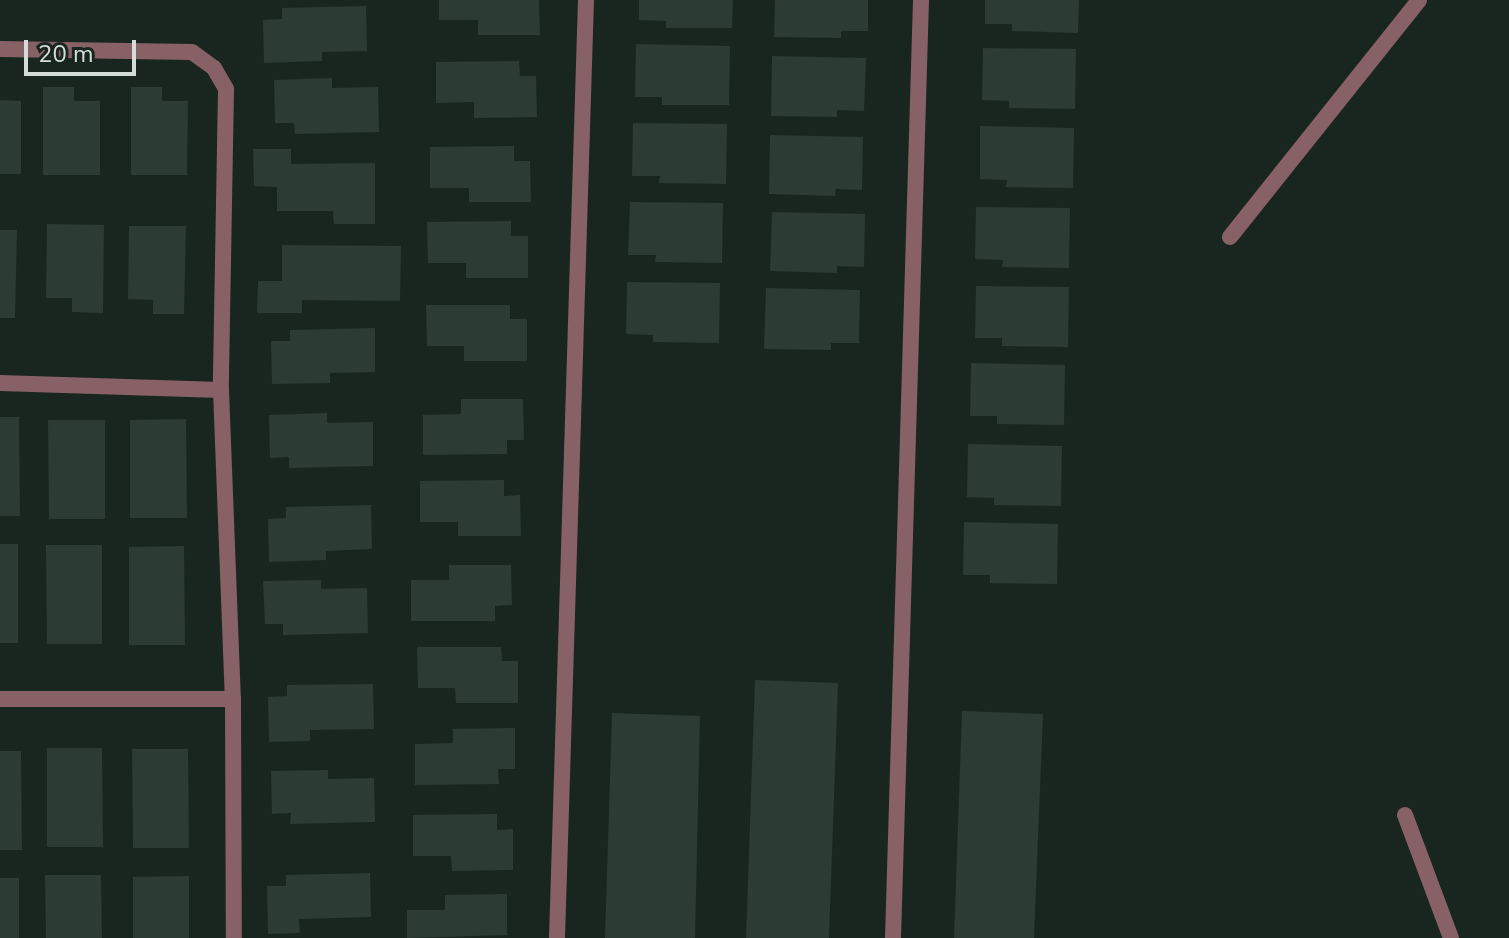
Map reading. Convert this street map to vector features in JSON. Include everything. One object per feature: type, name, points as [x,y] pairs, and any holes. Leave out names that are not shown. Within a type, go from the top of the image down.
[{"type":"street","points":[[557,938],[586,0]]},
{"type":"street","points":[[893,938],[921,0]]},
{"type":"street","points":[[1230,237],[1419,0]]},
{"type":"street","points":[[0,49],[192,52],[214,68],[226,89],[221,390],[233,699],[234,938]]},
{"type":"street","points":[[0,383],[221,390]]},
{"type":"street","points":[[0,699],[233,699]]},
{"type":"street","points":[[1405,815],[1451,938]]},
{"type":"building","points":[[439,0],[539,0],[540,35],[478,35],[478,20],[439,20]]},
{"type":"building","points":[[639,0],[733,0],[732,28],[666,28],[666,21],[639,20]]},
{"type":"building","points":[[775,0],[868,0],[868,31],[841,31],[841,38],[774,37]]},
{"type":"building","points":[[985,0],[1079,0],[1078,33],[1012,31],[1012,24],[985,24]]},
{"type":"building","points":[[366,6],[367,51],[322,52],[322,61],[264,63],[263,20],[282,19],[282,8]]},
{"type":"building","points":[[636,44],[730,46],[729,105],[662,105],[662,97],[635,97]]},
{"type":"building","points":[[983,48],[1076,49],[1075,109],[1009,108],[1009,101],[982,100]]},
{"type":"building","points":[[772,56],[866,58],[864,111],[837,110],[837,117],[771,116]]},
{"type":"building","points":[[519,61],[520,76],[536,76],[537,117],[474,118],[474,102],[436,103],[436,62]]},
{"type":"building","points":[[332,78],[332,88],[378,87],[379,132],[295,134],[294,123],[275,123],[274,80]]},
{"type":"building","points":[[43,87],[74,87],[74,101],[100,101],[100,175],[43,175]]},
{"type":"building","points":[[131,87],[162,87],[162,101],[188,101],[187,175],[131,175]]},
{"type":"building","points":[[0,100],[21,101],[21,174],[0,174]]},
{"type":"building","points":[[633,123],[727,124],[726,184],[659,183],[660,176],[632,176]]},
{"type":"building","points":[[980,126],[1074,128],[1073,188],[1006,187],[1007,180],[980,179]]},
{"type":"building","points":[[770,135],[863,137],[862,190],[836,189],[835,196],[769,194]]},
{"type":"building","points":[[514,146],[514,161],[530,161],[531,202],[469,202],[469,188],[430,188],[430,147]]},
{"type":"building","points":[[253,149],[291,149],[291,164],[375,163],[375,224],[334,224],[333,211],[277,211],[277,187],[254,186]]},
{"type":"building","points":[[630,202],[723,203],[722,263],[655,262],[656,255],[628,255]]},
{"type":"building","points":[[976,207],[1070,208],[1069,268],[1002,267],[1003,260],[975,259]]},
{"type":"building","points":[[772,212],[865,214],[864,267],[837,266],[837,273],[770,271]]},
{"type":"building","points":[[511,221],[511,236],[528,236],[528,278],[466,278],[466,263],[428,263],[427,222]]},
{"type":"building","points":[[47,224],[104,225],[103,313],[72,312],[72,298],[46,298]]},
{"type":"building","points":[[129,226],[186,226],[184,314],[153,314],[153,300],[128,299]]},
{"type":"building","points":[[0,230],[17,230],[15,318],[0,318]]},
{"type":"building","points":[[282,245],[401,246],[400,301],[302,300],[302,313],[257,313],[258,281],[282,281]]},
{"type":"building","points":[[627,282],[720,283],[719,343],[653,342],[653,335],[626,334]]},
{"type":"building","points":[[976,286],[1069,287],[1068,347],[1002,346],[1002,338],[975,338]]},
{"type":"building","points":[[766,288],[860,290],[859,343],[831,343],[831,350],[764,349]]},
{"type":"building","points":[[426,305],[510,305],[510,319],[527,319],[527,361],[464,361],[464,346],[427,346]]},
{"type":"building","points":[[375,328],[375,372],[330,373],[330,383],[272,384],[271,341],[290,341],[290,330]]},
{"type":"building","points":[[971,363],[1065,365],[1064,425],[997,424],[997,416],[970,416]]},
{"type":"building","points":[[461,399],[523,399],[524,440],[507,440],[507,454],[423,455],[423,415],[461,414]]},
{"type":"building","points":[[327,413],[327,423],[373,422],[373,466],[289,468],[289,457],[270,458],[269,415]]},
{"type":"building","points":[[0,417],[19,417],[20,516],[0,516]]},
{"type":"building","points":[[186,419],[187,518],[130,518],[130,420]]},
{"type":"building","points":[[48,420],[105,420],[105,519],[49,519]]},
{"type":"building","points":[[968,444],[1062,446],[1061,506],[994,505],[994,498],[967,497]]},
{"type":"building","points":[[504,480],[504,496],[520,495],[521,536],[458,536],[458,522],[420,522],[420,481]]},
{"type":"building","points":[[371,505],[372,549],[326,551],[326,560],[269,562],[268,519],[286,518],[286,507]]},
{"type":"building","points":[[964,522],[1058,524],[1057,584],[990,583],[990,575],[963,575]]},
{"type":"building","points":[[0,544],[18,544],[18,643],[0,643]]},
{"type":"building","points":[[46,545],[102,545],[102,644],[47,644]]},
{"type":"building","points":[[184,546],[185,645],[129,645],[129,547]]},
{"type":"building","points":[[449,565],[511,565],[512,605],[495,606],[495,621],[411,621],[411,580],[449,580]]},
{"type":"building","points":[[321,580],[321,589],[367,588],[368,633],[283,635],[283,624],[265,624],[263,581]]},
{"type":"building","points":[[417,647],[501,647],[502,661],[518,661],[518,703],[456,703],[455,688],[418,688]]},
{"type":"building","points":[[755,680],[838,683],[829,938],[746,938]]},
{"type":"building","points":[[373,684],[374,729],[310,730],[310,741],[269,742],[268,697],[287,696],[287,685]]},
{"type":"building","points":[[962,711],[1043,714],[1034,938],[954,938]]},
{"type":"building","points":[[612,713],[700,716],[695,938],[605,938]]},
{"type":"building","points":[[515,728],[515,769],[498,769],[499,784],[415,785],[415,744],[453,743],[453,729]]},
{"type":"building","points":[[47,748],[102,748],[103,847],[47,847]]},
{"type":"building","points":[[132,749],[188,749],[189,848],[133,848]]},
{"type":"building","points":[[0,751],[21,751],[22,850],[0,850]]},
{"type":"building","points":[[328,770],[328,779],[374,778],[375,822],[290,824],[291,813],[272,814],[271,771]]},
{"type":"building","points":[[497,814],[497,830],[513,829],[513,870],[452,871],[451,856],[413,856],[413,815]]},
{"type":"building","points":[[370,873],[371,917],[299,919],[300,933],[268,934],[267,886],[286,886],[286,875]]},
{"type":"building","points":[[45,875],[101,875],[102,938],[46,938]]},
{"type":"building","points":[[189,876],[189,938],[133,938],[133,877]]},
{"type":"building","points":[[0,878],[19,878],[19,938],[0,938]]},
{"type":"building","points":[[507,894],[507,935],[407,938],[407,910],[445,910],[445,895]]}]
